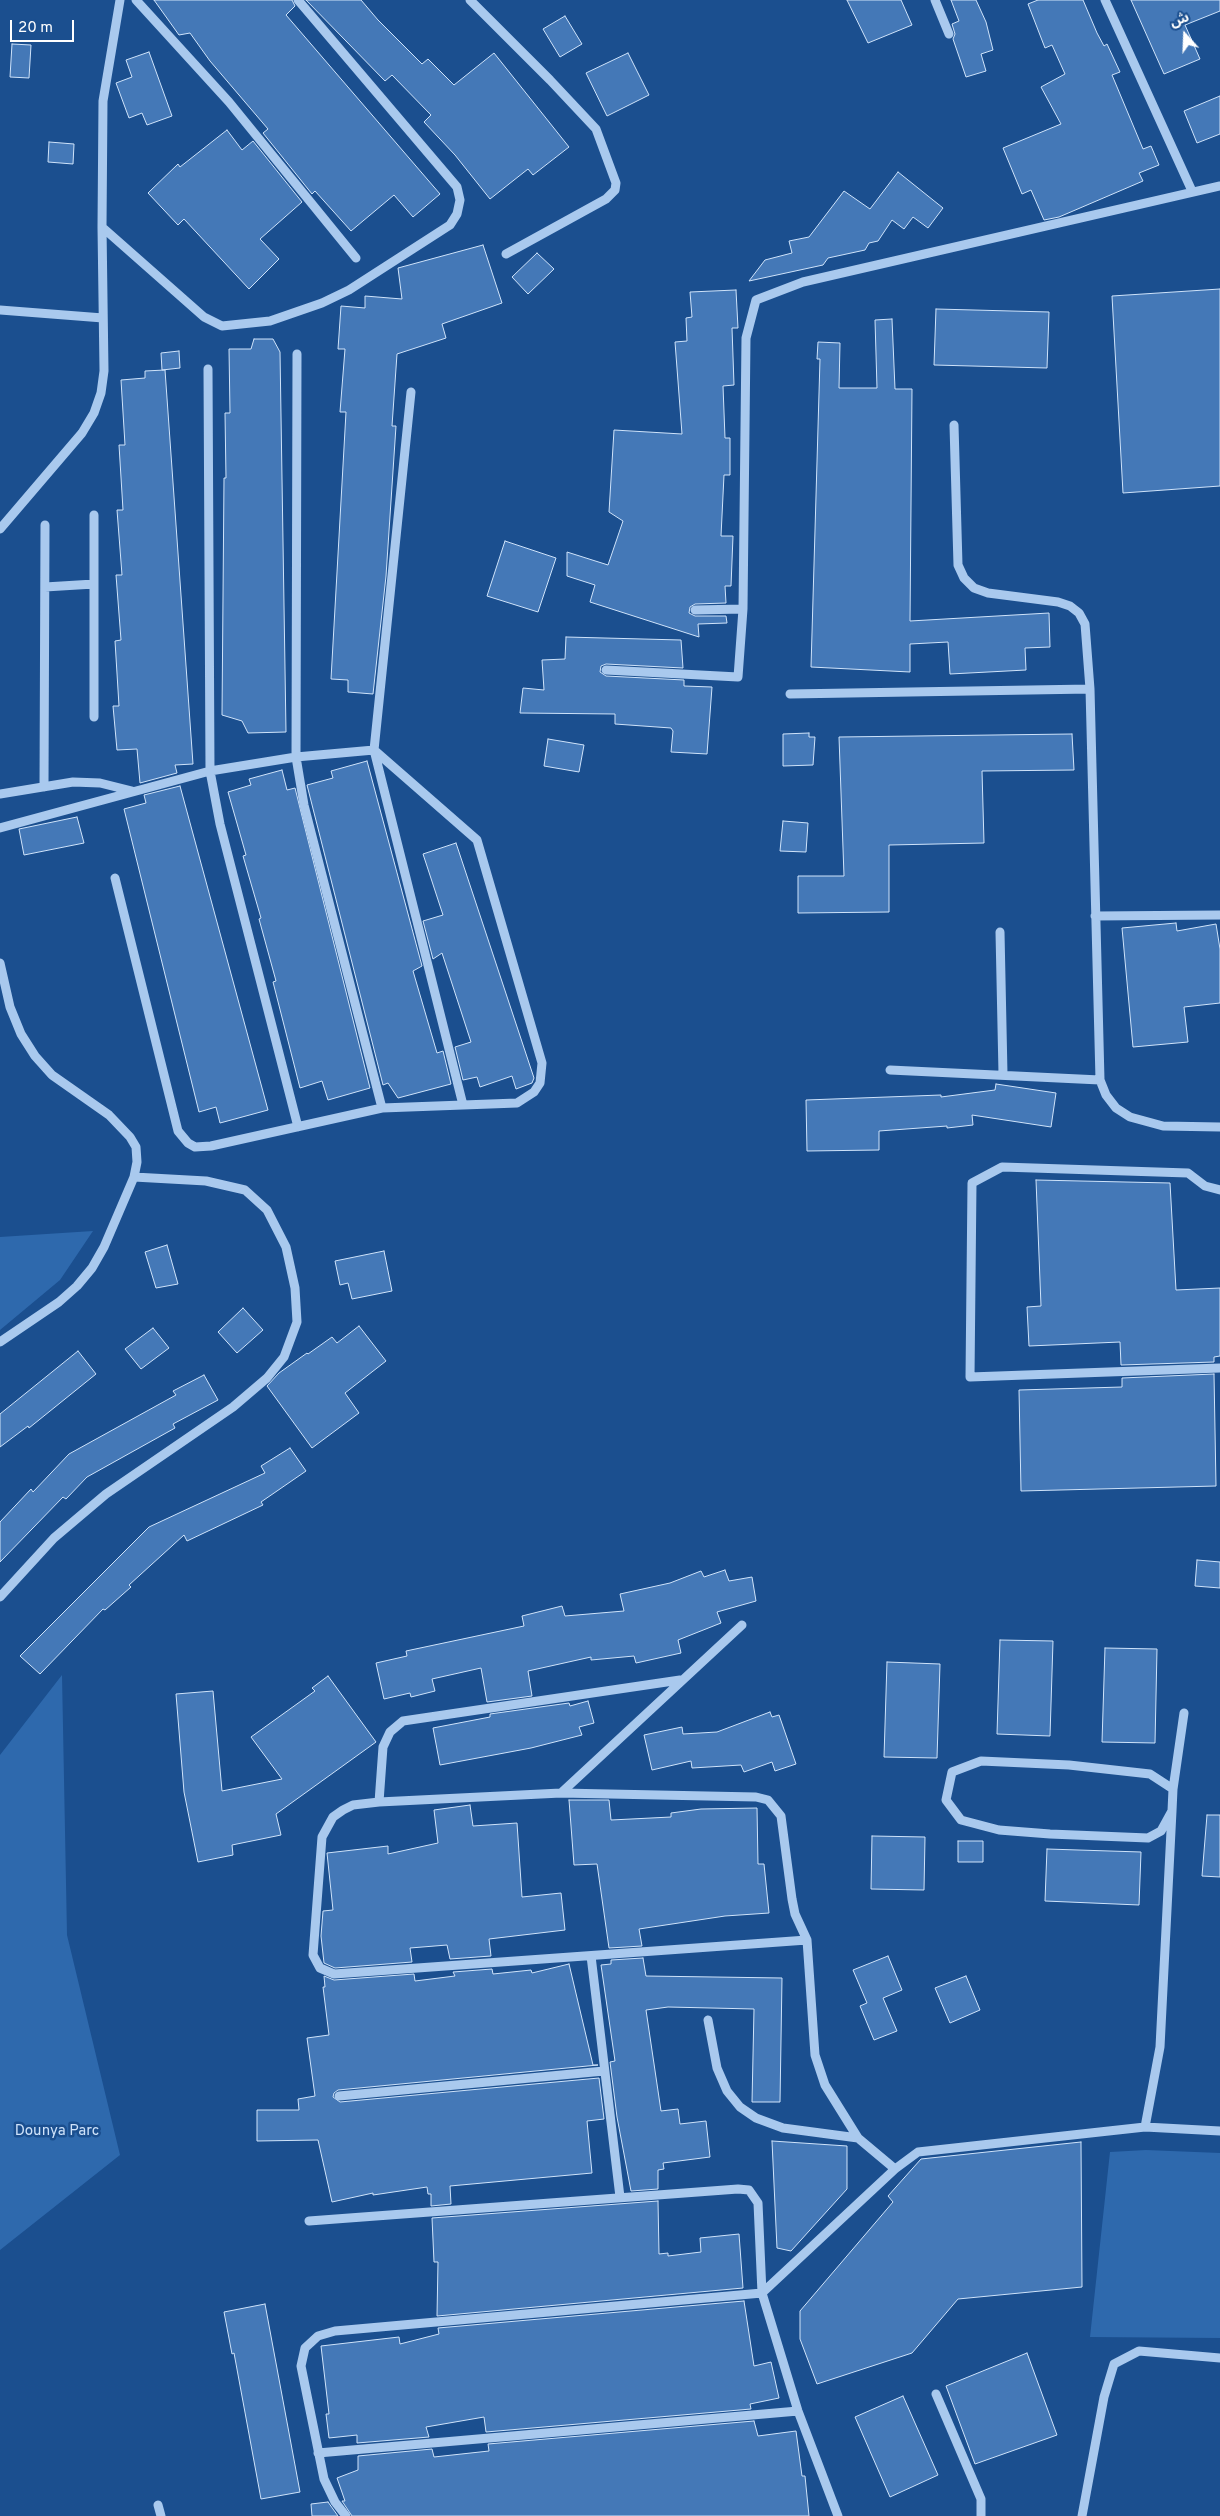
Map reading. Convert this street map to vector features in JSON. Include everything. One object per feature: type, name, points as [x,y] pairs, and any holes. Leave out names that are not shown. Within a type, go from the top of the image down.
[{"type":"street","points":[[0,529],[69,451],[94,414],[104,372],[103,101],[120,0]]},
{"type":"street","points":[[136,0],[229,102],[356,258]]},
{"type":"street","points":[[102,227],[204,317],[222,326],[270,321],[322,303],[349,290],[450,225],[459,207],[457,187],[298,0]]},
{"type":"street","points":[[470,0],[596,129],[616,183],[615,190],[606,199],[506,254]]},
{"type":"street","points":[[935,0],[950,34]]},
{"type":"street","points":[[1105,0],[1192,191]]},
{"type":"street","points":[[606,670],[738,676],[742,609],[746,338],[756,300],[802,282],[1220,186]]},
{"type":"street","points":[[0,310],[103,318]]},
{"type":"street","points":[[297,354],[296,757],[304,805],[382,1108]]},
{"type":"street","points":[[208,368],[210,771],[220,824],[298,1127]]},
{"type":"street","points":[[411,392],[374,750],[463,1105]]},
{"type":"street","points":[[954,425],[958,565],[964,578],[974,588],[988,593],[1058,602],[1070,606],[1079,613],[1086,624],[1090,689],[1100,1080],[1106,1095],[1116,1108],[1130,1117],[1164,1126],[1220,1127]]},
{"type":"street","points":[[94,515],[94,716]]},
{"type":"street","points":[[44,787],[45,525]]},
{"type":"street","points":[[45,587],[94,584]]},
{"type":"street","points":[[695,610],[742,609]]},
{"type":"street","points":[[790,694],[1090,689]]},
{"type":"street","points":[[0,828],[210,771],[296,757],[374,750],[477,840],[542,1063],[540,1083],[527,1099],[507,1104],[382,1108],[203,1147],[195,1146],[182,1138],[178,1131],[115,878]]},
{"type":"street","points":[[0,794],[88,782],[132,792]]},
{"type":"street","points":[[1095,916],[1220,916]]},
{"type":"street","points":[[1000,932],[1003,1074]]},
{"type":"street","points":[[0,963],[10,1007],[21,1034],[35,1056],[52,1075],[109,1115],[130,1137],[136,1147],[137,1162],[134,1177],[104,1247],[92,1268],[77,1286],[59,1302],[0,1342]]},
{"type":"street","points":[[890,1070],[1100,1080]]},
{"type":"street","points":[[1220,1190],[1205,1186],[1188,1173],[1031,1168],[1002,1168],[972,1183],[970,1377],[1220,1368]]},
{"type":"street","points":[[0,1597],[54,1538],[106,1494],[233,1406],[267,1378],[284,1357],[297,1322],[296,1288],[286,1247],[267,1210],[245,1190],[206,1180],[134,1177]]},
{"type":"street","points":[[561,1792],[680,1680],[742,1625]]},
{"type":"street","points":[[379,1802],[383,1747],[390,1732],[403,1721],[680,1680]]},
{"type":"street","points":[[1145,2127],[1160,2047],[1172,1789],[1184,1713]]},
{"type":"street","points":[[1172,1789],[1150,1774],[1069,1765],[982,1761],[952,1772],[946,1800],[962,1820],[999,1830],[1050,1834],[1148,1838],[1161,1831],[1172,1811]]},
{"type":"street","points":[[806,1940],[334,1974],[320,1968],[313,1955],[322,1837],[333,1817],[343,1810],[353,1805],[379,1802],[561,1792],[756,1798],[768,1800],[781,1816],[795,1914],[806,1940],[815,2055],[825,2085],[858,2138],[895,2169]]},
{"type":"street","points":[[591,1956],[620,2197]]},
{"type":"street","points":[[708,2020],[717,2068],[727,2091],[740,2107],[756,2118],[784,2128],[858,2138]]},
{"type":"street","points":[[339,2096],[604,2071]]},
{"type":"street","points":[[346,2516],[335,2502],[324,2479],[301,2366],[305,2348],[318,2336],[326,2332],[762,2293],[895,2169],[918,2152],[1145,2127],[1220,2131]]},
{"type":"street","points":[[309,2221],[620,2197],[738,2189],[748,2190],[758,2203],[762,2293],[798,2411],[838,2516]]},
{"type":"street","points":[[1082,2516],[1104,2398],[1114,2364],[1139,2351],[1220,2358]]},
{"type":"street","points":[[936,2394],[981,2499],[981,2516]]},
{"type":"street","points":[[318,2453],[798,2411]]},
{"type":"street","points":[[158,2505],[161,2516]]},
{"type":"green space","points":[[93,1231],[60,1280],[0,1330],[0,1237]]},
{"type":"green space","name":"Dounya Parc","points":[[62,1675],[67,1935],[120,2155],[0,2250],[0,1755]]},
{"type":"green space","points":[[1146,2150],[1220,2153],[1220,2338],[1090,2337],[1110,2152]]},
{"type":"building","points":[[154,0],[292,0],[295,6],[286,15],[440,194],[413,217],[394,195],[351,231],[315,191],[312,194],[263,133],[268,129],[210,61],[190,33],[179,35]]},
{"type":"building","points":[[306,0],[361,0],[422,64],[428,59],[454,85],[494,53],[569,147],[533,175],[528,169],[490,199],[455,155],[424,122],[431,115],[392,75],[385,81]]},
{"type":"building","points":[[847,0],[901,0],[912,25],[868,43]]},
{"type":"building","points":[[951,0],[976,0],[986,22],[993,50],[981,54],[986,71],[966,77],[953,39],[955,34],[952,24],[959,21]]},
{"type":"building","points":[[1038,0],[1083,0],[1097,33],[1104,46],[1107,44],[1120,72],[1112,75],[1143,149],[1151,146],[1159,165],[1139,173],[1143,181],[1059,217],[1044,220],[1031,190],[1022,194],[1003,148],[1061,124],[1041,87],[1065,74],[1052,45],[1045,48],[1028,4]]},
{"type":"building","points":[[1131,0],[1220,0],[1220,11],[1185,25],[1200,59],[1164,74]]},
{"type":"building","points":[[565,16],[582,44],[560,57],[543,29]]},
{"type":"building","points":[[12,44],[31,45],[29,78],[10,77]]},
{"type":"building","points":[[149,52],[172,116],[147,125],[142,113],[129,118],[116,83],[132,77],[126,60]]},
{"type":"building","points":[[628,53],[649,95],[607,116],[586,73]]},
{"type":"building","points":[[1220,96],[1220,134],[1197,143],[1184,111]]},
{"type":"building","points":[[227,130],[242,150],[253,141],[302,202],[260,239],[279,259],[249,289],[184,219],[178,225],[148,193],[178,164],[180,167]]},
{"type":"building","points":[[49,142],[74,144],[73,164],[48,162]]},
{"type":"building","points":[[898,172],[943,208],[928,228],[913,217],[904,229],[892,220],[878,241],[869,243],[865,250],[828,258],[823,265],[749,281],[765,260],[792,253],[789,241],[809,237],[844,191],[870,209]]},
{"type":"building","points":[[483,245],[502,303],[442,324],[446,338],[397,354],[392,426],[396,426],[386,576],[373,694],[348,692],[348,680],[331,679],[346,412],[340,412],[345,349],[338,349],[341,306],[365,308],[365,296],[402,299],[398,268]]},
{"type":"building","points":[[537,253],[554,269],[528,294],[512,277]]},
{"type":"building","points":[[1220,289],[1220,486],[1123,493],[1112,296]]},
{"type":"building","points":[[736,290],[738,328],[732,328],[734,385],[723,386],[725,438],[730,438],[730,475],[724,475],[721,536],[733,536],[731,586],[725,586],[726,603],[695,604],[690,607],[689,613],[695,616],[726,616],[727,623],[698,624],[699,637],[590,602],[595,585],[567,576],[567,552],[608,565],[623,521],[609,512],[614,430],[682,434],[675,342],[687,341],[686,318],[692,317],[690,292]]},
{"type":"building","points":[[936,309],[1049,312],[1047,368],[934,365]]},
{"type":"building","points":[[892,319],[895,389],[912,389],[910,621],[1049,613],[1050,647],[1025,648],[1026,670],[950,674],[948,642],[910,644],[910,672],[811,667],[820,359],[817,359],[818,342],[840,343],[839,388],[877,388],[875,320]]},
{"type":"building","points":[[254,339],[273,339],[280,352],[286,732],[248,733],[242,721],[222,715],[224,478],[226,478],[225,413],[230,413],[229,349],[251,349]]},
{"type":"building","points":[[179,351],[180,368],[162,370],[161,353]]},
{"type":"building","points":[[165,370],[193,764],[175,765],[177,773],[140,783],[137,749],[117,750],[113,706],[119,706],[115,641],[121,640],[116,575],[122,575],[117,510],[123,510],[119,445],[125,445],[121,380],[145,378],[145,371]]},
{"type":"building","points":[[505,541],[556,558],[538,612],[487,596]]},
{"type":"building","points":[[566,637],[681,640],[683,668],[606,664],[601,666],[600,672],[606,676],[684,680],[684,686],[712,687],[707,754],[671,752],[673,731],[671,728],[615,724],[615,714],[520,713],[523,688],[544,690],[542,660],[565,659]]},
{"type":"building","points":[[809,733],[809,737],[815,737],[813,765],[783,766],[783,734]]},
{"type":"building","points":[[1072,734],[1074,770],[982,771],[984,843],[889,845],[889,912],[798,913],[798,876],[844,876],[839,737]]},
{"type":"building","points":[[548,739],[584,745],[579,772],[544,766]]},
{"type":"building","points":[[367,761],[422,966],[413,971],[437,1053],[443,1051],[451,1084],[398,1098],[388,1083],[383,1085],[307,785],[333,778],[331,771]]},
{"type":"building","points":[[282,770],[287,790],[295,788],[370,1088],[328,1100],[322,1081],[300,1088],[273,982],[276,981],[259,919],[261,918],[243,856],[246,855],[228,792],[251,785],[249,779]]},
{"type":"building","points":[[180,786],[268,1110],[220,1123],[216,1107],[199,1112],[124,809],[146,803],[144,795]]},
{"type":"building","points":[[77,817],[84,843],[24,855],[19,829]]},
{"type":"building","points":[[783,821],[808,823],[806,852],[780,851]]},
{"type":"building","points":[[456,843],[534,1078],[532,1083],[516,1089],[512,1076],[480,1087],[477,1077],[463,1080],[455,1047],[471,1042],[442,953],[433,959],[423,921],[443,915],[423,854]]},
{"type":"building","points":[[1176,923],[1177,931],[1216,924],[1220,949],[1220,1003],[1184,1007],[1188,1042],[1133,1047],[1122,928]]},
{"type":"building","points":[[996,1084],[1056,1093],[1051,1127],[972,1115],[973,1125],[879,1131],[879,1150],[807,1151],[806,1100],[941,1095],[941,1097],[995,1090]]},
{"type":"building","points":[[1036,1180],[1170,1183],[1176,1290],[1220,1288],[1220,1356],[1214,1357],[1214,1362],[1121,1365],[1120,1342],[1029,1346],[1027,1307],[1041,1306]]},
{"type":"building","points":[[167,1245],[178,1284],[156,1288],[145,1252]]},
{"type":"building","points":[[384,1251],[392,1291],[352,1299],[348,1283],[340,1285],[335,1261]]},
{"type":"building","points":[[243,1308],[263,1330],[237,1353],[218,1332]]},
{"type":"building","points":[[359,1326],[386,1361],[345,1393],[359,1413],[312,1448],[267,1386],[279,1373],[307,1353],[332,1337],[337,1343]]},
{"type":"building","points":[[153,1328],[169,1348],[141,1369],[125,1349]]},
{"type":"building","points":[[78,1351],[96,1374],[29,1428],[28,1426],[0,1447],[0,1414]]},
{"type":"building","points":[[1214,1374],[1216,1486],[1021,1491],[1019,1390],[1122,1387],[1122,1378]]},
{"type":"building","points":[[204,1375],[218,1400],[173,1424],[175,1428],[87,1477],[66,1499],[63,1497],[0,1562],[0,1522],[31,1489],[33,1492],[69,1454],[176,1395],[173,1391]]},
{"type":"building","points":[[290,1448],[306,1471],[261,1502],[263,1505],[187,1541],[184,1535],[129,1585],[131,1587],[105,1610],[103,1609],[40,1674],[20,1656],[149,1527],[265,1473],[261,1466]]},
{"type":"building","points":[[1197,1560],[1220,1562],[1220,1588],[1195,1586]]},
{"type":"building","points":[[725,1570],[729,1581],[752,1577],[756,1601],[717,1612],[721,1623],[678,1640],[681,1653],[636,1663],[634,1656],[591,1660],[591,1657],[528,1671],[532,1696],[487,1702],[481,1668],[432,1679],[435,1691],[411,1697],[410,1693],[384,1699],[376,1663],[407,1656],[406,1651],[524,1626],[522,1616],[562,1606],[565,1616],[624,1611],[620,1594],[670,1583],[701,1571],[704,1577]]},
{"type":"building","points":[[1000,1640],[1053,1641],[1050,1736],[997,1734]]},
{"type":"building","points":[[1105,1648],[1157,1649],[1155,1743],[1102,1742]]},
{"type":"building","points":[[887,1662],[940,1664],[937,1758],[884,1757]]},
{"type":"building","points":[[328,1676],[376,1742],[276,1814],[281,1835],[232,1845],[233,1855],[198,1862],[184,1792],[176,1694],[213,1691],[222,1791],[282,1779],[251,1737],[315,1691],[312,1688]]},
{"type":"building","points":[[588,1701],[594,1723],[579,1727],[582,1735],[531,1748],[440,1765],[433,1728],[490,1717],[490,1714],[569,1703],[570,1706]]},
{"type":"building","points":[[770,1712],[772,1717],[779,1715],[796,1764],[775,1771],[772,1762],[744,1772],[741,1765],[692,1768],[691,1761],[652,1770],[644,1735],[682,1727],[683,1734],[717,1732]]},
{"type":"building","points":[[569,1800],[609,1800],[611,1820],[671,1817],[671,1813],[701,1809],[757,1808],[758,1864],[764,1864],[769,1913],[725,1916],[639,1929],[642,1946],[609,1948],[597,1864],[574,1865]]},
{"type":"building","points":[[470,1805],[473,1826],[517,1823],[522,1897],[561,1893],[565,1930],[489,1939],[491,1956],[450,1959],[447,1945],[410,1948],[412,1962],[335,1968],[324,1963],[321,1936],[323,1911],[333,1910],[327,1853],[388,1846],[388,1854],[438,1843],[434,1810]]},
{"type":"building","points":[[1207,1815],[1220,1815],[1220,1877],[1202,1876]]},
{"type":"building","points":[[872,1836],[925,1837],[924,1890],[871,1889]]},
{"type":"building","points":[[958,1841],[983,1841],[983,1862],[958,1862]]},
{"type":"building","points":[[1047,1849],[1141,1852],[1139,1905],[1045,1901]]},
{"type":"building","points":[[888,1956],[902,1990],[883,1998],[897,2031],[874,2040],[860,2006],[867,2003],[853,1970]]},
{"type":"building","points":[[643,1958],[646,1976],[782,1978],[780,2102],[752,2102],[754,2009],[668,2007],[646,2010],[661,2111],[678,2109],[680,2124],[706,2121],[710,2157],[663,2163],[664,2169],[658,2170],[658,2189],[631,2191],[617,2117],[610,2062],[615,2061],[601,1965],[611,1964],[611,1960]]},
{"type":"building","points":[[569,1964],[593,2065],[598,2065],[338,2090],[334,2093],[333,2097],[340,2102],[599,2078],[604,2119],[587,2121],[592,2173],[450,2186],[451,2204],[431,2206],[431,2194],[428,2194],[427,2187],[373,2195],[373,2193],[332,2202],[318,2140],[257,2141],[257,2110],[299,2110],[298,2099],[315,2096],[307,2038],[329,2035],[323,1987],[325,1987],[324,1976],[334,1980],[414,1974],[415,1981],[455,1976],[453,1972],[492,1969],[493,1974],[531,1970],[532,1973]]},
{"type":"building","points":[[966,1976],[980,2010],[950,2023],[935,1988]]},
{"type":"building","points":[[772,2141],[847,2146],[847,2189],[791,2251],[777,2248]]},
{"type":"building","points":[[1081,2142],[1082,2287],[958,2299],[912,2353],[817,2384],[800,2339],[800,2311],[893,2202],[888,2196],[921,2159]]},
{"type":"building","points":[[658,2201],[659,2254],[668,2253],[668,2256],[701,2252],[700,2238],[739,2234],[743,2288],[437,2316],[438,2262],[434,2262],[432,2218]]},
{"type":"building","points":[[744,2301],[754,2366],[771,2362],[779,2398],[750,2404],[751,2409],[486,2432],[484,2417],[426,2427],[429,2437],[357,2443],[357,2435],[329,2438],[326,2414],[329,2414],[321,2346],[399,2337],[400,2344],[439,2334],[438,2328]]},
{"type":"building","points":[[265,2304],[300,2492],[261,2499],[234,2353],[232,2354],[224,2312]]},
{"type":"building","points":[[1027,2353],[1057,2435],[975,2464],[946,2386]]},
{"type":"building","points":[[903,2396],[938,2475],[890,2497],[855,2417]]},
{"type":"building","points":[[754,2421],[758,2436],[796,2431],[802,2476],[805,2476],[809,2516],[352,2516],[342,2501],[345,2501],[337,2478],[358,2470],[358,2456],[432,2449],[434,2457],[489,2451],[488,2444]]},
{"type":"building","points":[[328,2502],[338,2516],[312,2516],[311,2504]]}]
